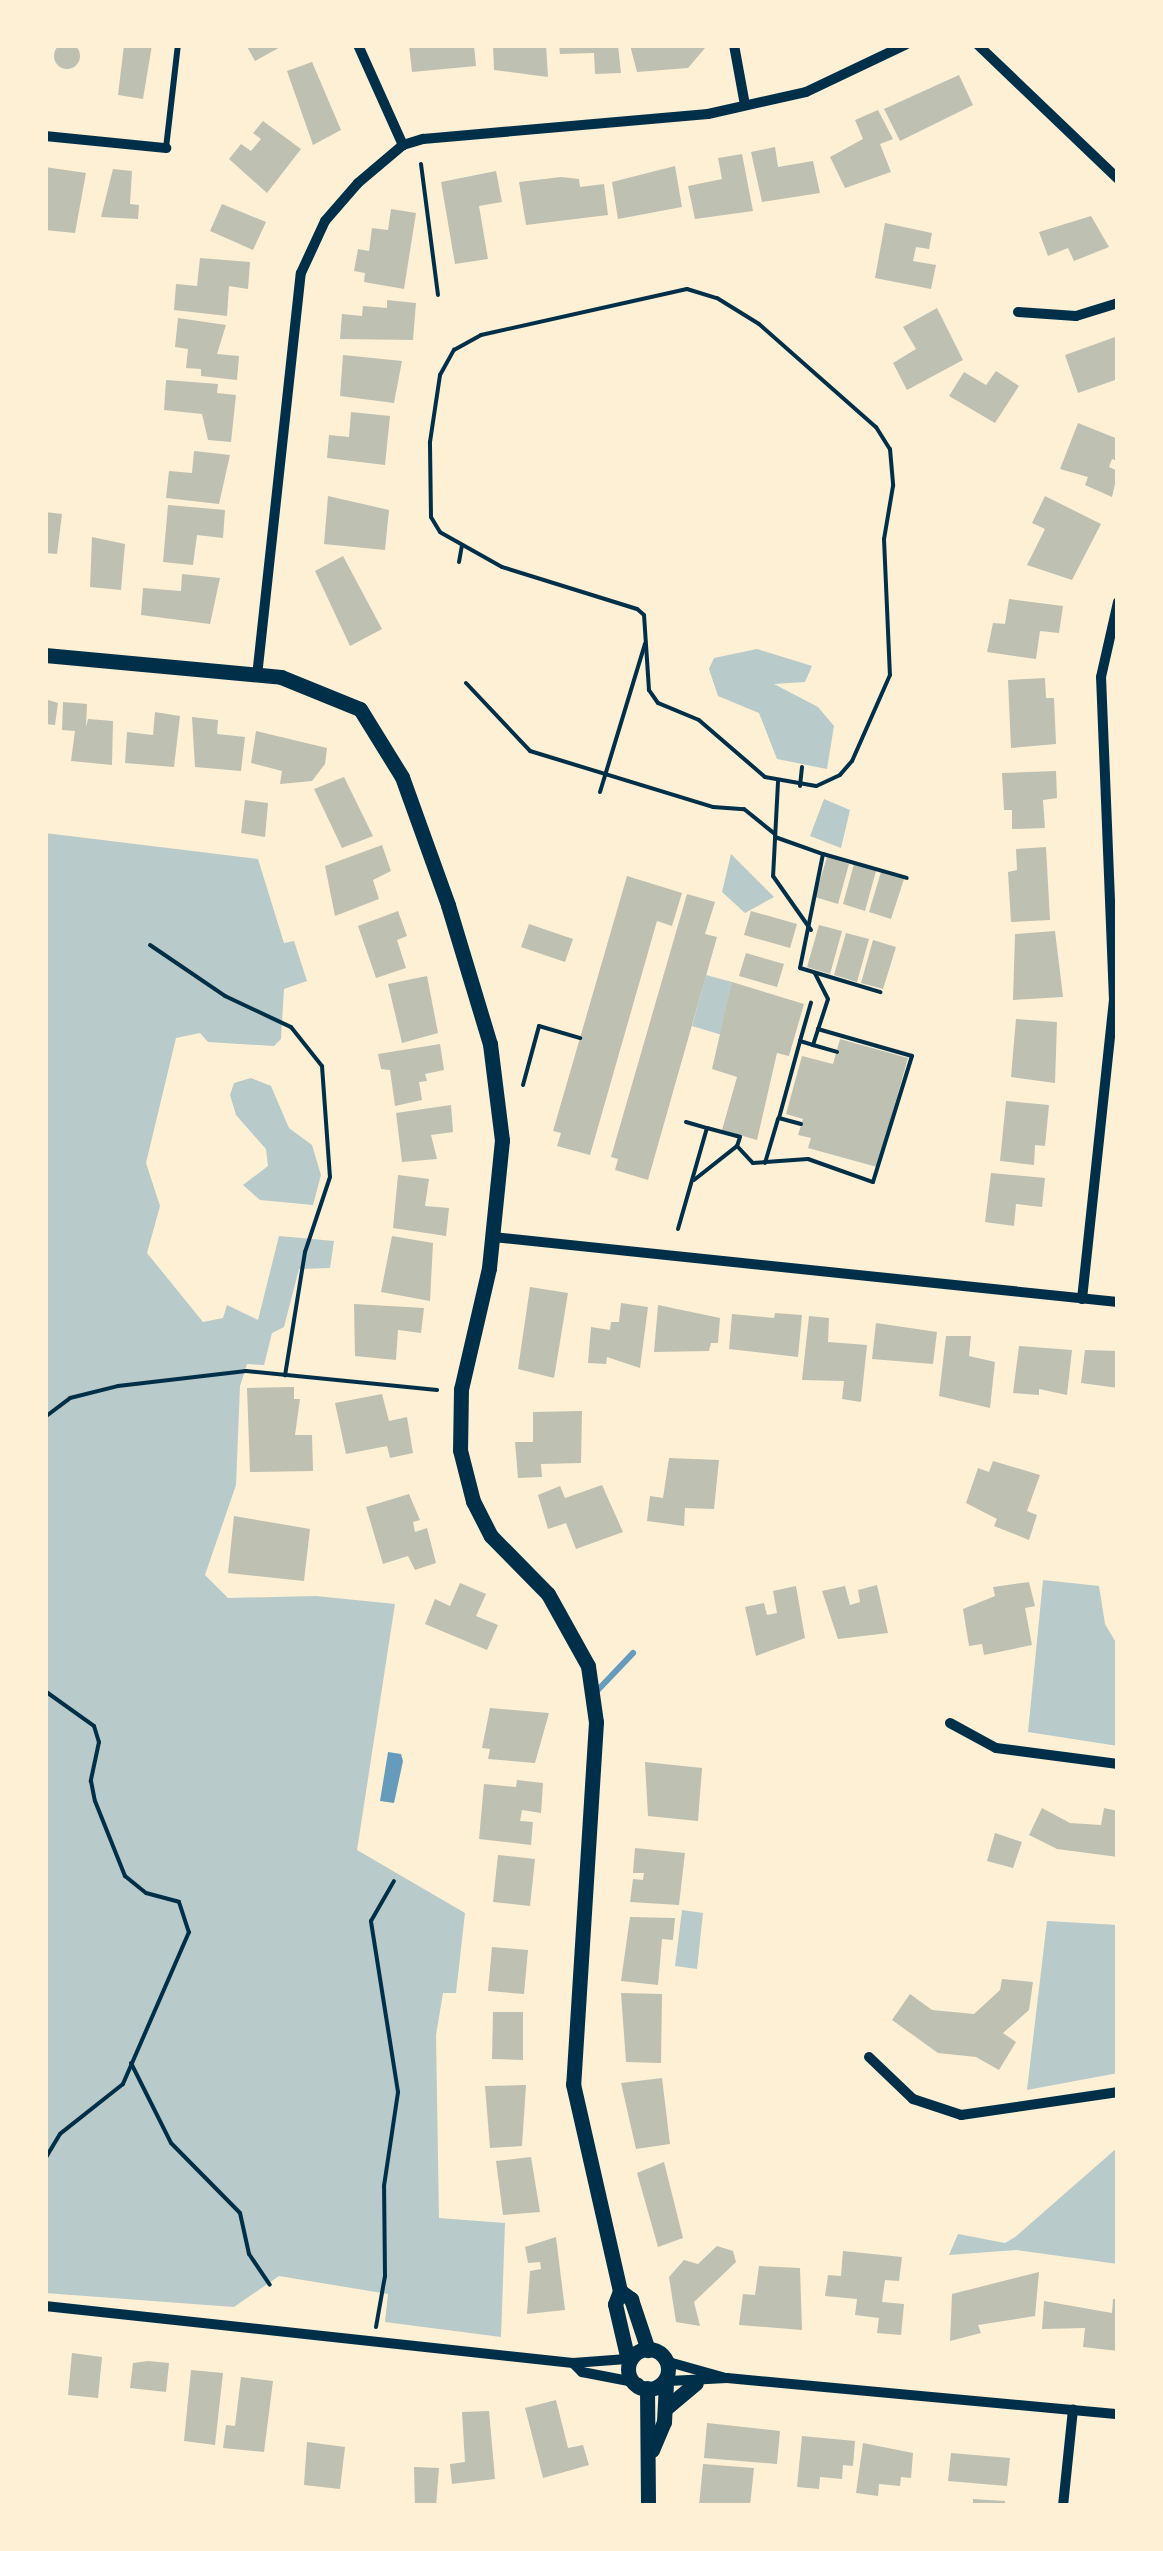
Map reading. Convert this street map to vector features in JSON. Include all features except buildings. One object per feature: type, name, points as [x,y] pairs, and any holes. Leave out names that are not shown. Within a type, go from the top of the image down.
[{"type":"street","points":[[358,45],[403,146]]},
{"type":"street","points":[[734,45],[744,105]]},
{"type":"street","points":[[257,676],[304,260],[339,203],[403,146],[443,134],[670,118],[744,105],[836,81],[905,45]]},
{"type":"street","points":[[978,45],[1118,179]]},
{"type":"street","points":[[45,136],[166,148]]},
{"type":"street","points":[[1018,312],[1076,316],[1118,303]]},
{"type":"street","points":[[1082,1299],[1115,1041],[1101,676],[1118,602]]},
{"type":"street","points":[[45,655],[309,684],[360,709],[402,777],[490,1044],[502,1140],[493,1237],[461,1389],[460,1450],[473,1501],[491,1536],[548,1594],[588,1666],[596,1722],[573,2084],[620,2292],[615,2304],[627,2357],[643,2386],[652,2450],[648,2506]]},
{"type":"street","points":[[493,1237],[1118,1302]]},
{"type":"street","points":[[950,1723],[996,1748],[1118,1764]]},
{"type":"street","points":[[869,2057],[913,2098],[960,2115],[1118,2092]]},
{"type":"street","points":[[620,2292],[632,2299],[648,2350],[665,2361],[727,2378],[1118,2414]]},
{"type":"street","points":[[45,2306],[572,2363],[627,2357],[648,2350]]},
{"type":"street","points":[[652,2450],[666,2408],[665,2361]]},
{"type":"street","points":[[572,2363],[582,2372],[643,2386],[727,2378]]},
{"type":"street","points":[[666,2408],[696,2383]]},
{"type":"street","points":[[1063,2506],[1074,2410]]},
{"type":"lane","points":[[166,148],[178,45]]},
{"type":"path","points":[[421,164],[438,295]]},
{"type":"path","points":[[687,289],[739,310],[884,435],[894,468],[884,539],[887,686],[846,770],[825,784],[800,786],[778,782],[754,771],[700,720],[655,700],[647,639],[638,609],[516,572],[440,532],[426,496],[440,375],[463,342],[624,298],[687,289]]},
{"type":"path","points":[[458,562],[462,545]]},
{"type":"path","points":[[600,792],[647,639]]},
{"type":"path","points":[[466,683],[530,751],[713,807],[744,808],[775,836],[908,878]]},
{"type":"path","points":[[800,786],[802,766]]},
{"type":"path","points":[[778,782],[773,876],[811,930]]},
{"type":"path","points":[[823,854],[810,896],[811,930],[800,968],[880,992]]},
{"type":"path","points":[[150,944],[224,996],[291,1027],[322,1066],[330,1176],[305,1252],[284,1375]]},
{"type":"path","points":[[813,1045],[828,1000],[815,973]]},
{"type":"path","points":[[766,1162],[811,1003]]},
{"type":"path","points":[[524,1085],[539,1026],[580,1038]]},
{"type":"path","points":[[738,1146],[753,1163],[808,1159],[873,1182],[912,1056],[818,1030]]},
{"type":"path","points":[[800,1041],[837,1052]]},
{"type":"path","points":[[778,1118],[801,1124]]},
{"type":"path","points":[[686,1122],[740,1138],[738,1146],[692,1182]]},
{"type":"path","points":[[678,1229],[708,1128]]},
{"type":"path","points":[[45,1417],[70,1398],[118,1386],[246,1371],[438,1390]]},
{"type":"path","points":[[45,1691],[94,1726],[99,1742],[91,1781],[95,1801],[125,1876],[146,1893],[178,1902],[188,1918],[188,1932],[123,2084],[60,2134],[45,2159]]},
{"type":"path","points":[[373,2342],[398,2092],[371,1921],[394,1881]]},
{"type":"path","points":[[131,2063],[172,2143],[240,2214],[249,2254],[270,2285]]},
{"type":"shaded area","points":[[757,649],[812,666],[805,682],[774,684],[818,707],[834,726],[827,769],[777,759],[759,713],[718,696],[709,669],[714,658]]},
{"type":"shaded area","points":[[824,799],[850,810],[841,848],[810,836]]},
{"type":"shaded area","points":[[45,833],[258,859],[284,943],[294,941],[307,981],[284,989],[281,1039],[274,1046],[208,1042],[200,1033],[176,1038],[146,1163],[160,1206],[147,1253],[203,1322],[223,1318],[227,1305],[258,1320],[279,1236],[334,1241],[330,1268],[299,1269],[284,1327],[272,1333],[264,1365],[247,1364],[240,1386],[236,1485],[205,1575],[228,1598],[316,1596],[395,1604],[357,1850],[465,1913],[456,1993],[443,1993],[436,2035],[439,2218],[505,2223],[501,2337],[385,2322],[388,2294],[279,2276],[234,2307],[45,2293]]},
{"type":"shaded area","points":[[731,854],[774,897],[745,913],[722,892]]},
{"type":"shaded area","points":[[706,975],[732,982],[722,1035],[692,1026]]},
{"type":"shaded area","points":[[251,1078],[271,1086],[289,1128],[312,1145],[321,1175],[313,1205],[260,1200],[243,1185],[268,1166],[266,1149],[236,1115],[230,1095],[234,1083]]},
{"type":"shaded area","points":[[1043,1580],[1099,1586],[1105,1624],[1118,1646],[1118,1746],[1028,1732]]},
{"type":"shaded area","points":[[682,1910],[703,1913],[697,1969],[675,1966]]},
{"type":"shaded area","points":[[1047,1921],[1118,1925],[1118,2073],[1027,2090]]},
{"type":"shaded area","points":[[1118,2147],[1118,2264],[1016,2250],[949,2255],[958,2234],[1005,2243],[1015,2237]]},
{"type":"water","points":[[388,1752],[401,1754],[403,1761],[394,1803],[380,1801]]},
{"type":"waterway","points":[[596,1692],[633,1653]]}]
